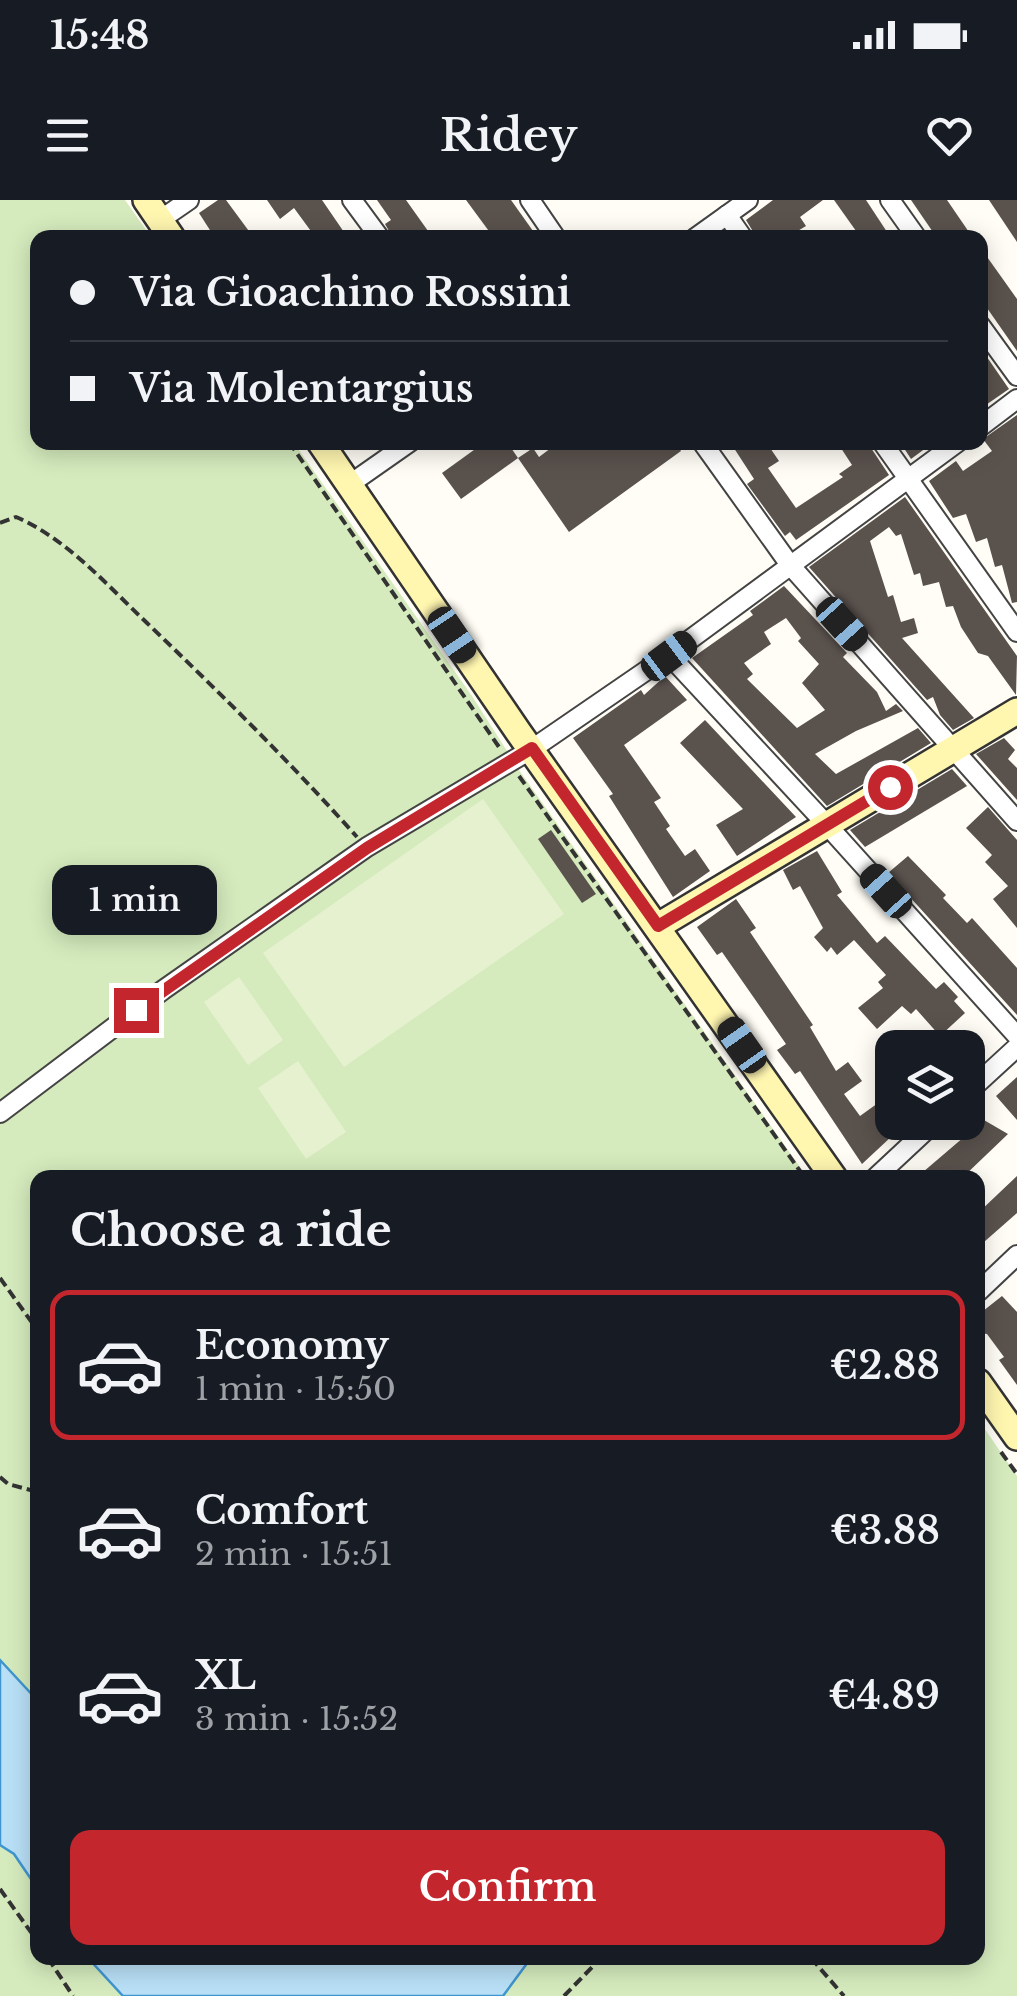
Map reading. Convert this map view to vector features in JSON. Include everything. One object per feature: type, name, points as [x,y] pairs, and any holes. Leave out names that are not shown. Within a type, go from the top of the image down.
[{"type":"street","points":[[160,219],[189,200]]},
{"type":"street","points":[[352,200],[374,230]]},
{"type":"street","points":[[530,200],[551,230]]},
{"type":"street","points":[[706,230],[748,200]]},
{"type":"street","points":[[890,200],[911,230]]},
{"type":"street","points":[[727,215],[737,230]]},
{"type":"street","points":[[988,335],[1017,376]]},
{"type":"street","points":[[988,420],[1017,400]]},
{"type":"street","points":[[326,450],[520,755],[658,926],[828,1170]]},
{"type":"street","points":[[350,484],[399,450]]},
{"type":"street","points":[[708,450],[790,565],[1017,820]]},
{"type":"street","points":[[887,450],[1017,632]]},
{"type":"street","points":[[0,1113],[163,990],[367,848],[520,755],[669,656],[947,450]]},
{"type":"street","points":[[669,656],[1017,1036]]},
{"type":"street","points":[[658,926],[1017,711]]},
{"type":"street","points":[[985,1076],[1017,1047]]},
{"type":"street","points":[[884,1170],[916,1140]]},
{"type":"street","points":[[985,1285],[1017,1255]]},
{"type":"street","points":[[985,1392],[1017,1437]]},
{"type":"path","points":[[295,450],[520,755],[800,1170]]},
{"type":"path","points":[[0,523],[16,517],[42,528],[88,567],[271,741],[367,848]]},
{"type":"path","points":[[0,1278],[30,1320]]},
{"type":"path","points":[[0,1481],[30,1490]]},
{"type":"path","points":[[0,1889],[30,1931]]},
{"type":"path","points":[[53,1965],[73,1996]]},
{"type":"path","points":[[564,1996],[594,1965]]},
{"type":"path","points":[[817,1965],[844,1996]]},
{"type":"green space","points":[[0,200],[125,200],[146,230],[30,230],[30,450],[299,450],[802,1170],[30,1170],[30,1965],[985,1965],[985,1429],[1017,1476],[1017,1996],[0,1996]]},
{"type":"green space","points":[[483,799],[564,914],[344,1067],[263,953]]},
{"type":"green space","points":[[239,977],[283,1040],[248,1065],[204,1002]]},
{"type":"green space","points":[[298,1061],[346,1132],[306,1159],[258,1088]]},
{"type":"water","points":[[0,1660],[30,1692],[30,1878],[14,1854],[0,1845]]},
{"type":"water","points":[[94,1965],[526,1965],[503,1996],[123,1996]]},
{"type":"building","points":[[218,200],[226,200],[248,230],[210,230],[199,213]]},
{"type":"building","points":[[267,200],[322,200],[343,230],[310,230],[294,208],[280,219]]},
{"type":"building","points":[[377,200],[406,200],[427,230],[388,230],[385,224],[391,220]]},
{"type":"building","points":[[466,200],[511,200],[532,230],[488,230]]},
{"type":"building","points":[[773,200],[823,200],[800,217],[806,226],[799,230],[752,230],[746,220]]},
{"type":"building","points":[[834,200],[866,200],[886,230],[855,230]]},
{"type":"building","points":[[911,200],[947,200],[968,230],[932,230]]},
{"type":"building","points":[[989,200],[1017,200],[1017,242]]},
{"type":"building","points":[[988,258],[1017,299],[1017,351],[988,309]]},
{"type":"building","points":[[988,359],[1009,389],[988,403]]},
{"type":"building","points":[[1017,415],[1017,602],[1012,603],[1002,565],[995,567],[987,538],[976,542],[966,514],[953,518],[929,481],[956,461],[963,471],[992,451],[988,435]]},
{"type":"building","points":[[474,450],[512,450],[518,458],[461,499],[442,473]]},
{"type":"building","points":[[530,450],[539,457],[548,450],[681,451],[569,532],[518,458]]},
{"type":"building","points":[[735,450],[771,450],[779,461],[768,468],[796,508],[843,477],[839,474],[852,465],[842,450],[872,450],[889,475],[796,540],[790,532],[785,536],[747,484],[754,479]]},
{"type":"building","points":[[905,450],[923,450],[911,459]]},
{"type":"building","points":[[905,497],[1017,656],[1016,695],[988,656],[978,653],[953,606],[946,607],[939,582],[923,586],[920,573],[914,575],[901,534],[896,536],[889,527],[870,541],[888,597],[893,595],[901,622],[914,618],[918,633],[902,638],[974,718],[953,730],[940,715],[933,697],[927,700],[809,567]]},
{"type":"building","points":[[784,586],[847,653],[843,657],[877,692],[886,711],[896,704],[903,711],[815,754],[836,774],[918,728],[931,743],[827,806],[692,658],[753,615],[750,611]],"holes":[[[786,618],[801,638],[798,641],[819,664],[802,683],[825,710],[797,728],[747,679],[753,674],[744,663],[771,644],[764,632]]]},
{"type":"building","points":[[665,676],[687,700],[624,745],[661,798],[654,802],[670,826],[666,829],[685,856],[695,849],[710,871],[673,897],[609,796],[613,794],[573,738],[641,690],[644,695]]},
{"type":"building","points":[[705,720],[796,817],[737,856],[716,825],[743,809],[680,743]]},
{"type":"building","points":[[1004,738],[1015,750],[1008,759],[1017,768],[1017,800],[976,754]]},
{"type":"building","points":[[952,769],[967,786],[865,847],[850,830]]},
{"type":"building","points":[[988,807],[1017,840],[1017,928],[993,899],[1008,886],[985,862],[992,855],[966,828]]},
{"type":"building","points":[[551,830],[596,894],[582,903],[538,839]]},
{"type":"building","points":[[817,851],[842,892],[837,895],[877,943],[885,936],[936,989],[944,982],[958,997],[954,1001],[965,1013],[947,1030],[935,1030],[916,1009],[911,1014],[902,1006],[877,1029],[858,1008],[883,988],[878,982],[886,975],[854,940],[837,955],[831,947],[827,952],[814,937],[823,928],[800,886],[793,890],[783,870]]},
{"type":"building","points":[[908,856],[967,923],[972,918],[1017,968],[1017,1015],[888,873]]},
{"type":"building","points":[[736,899],[756,928],[750,932],[813,1025],[810,1027],[836,1071],[848,1062],[862,1081],[844,1094],[860,1116],[875,1105],[875,1140],[888,1140],[862,1164],[800,1071],[795,1074],[777,1050],[786,1044],[722,952],[717,955],[697,927]]},
{"type":"building","points":[[1017,1077],[1017,1120],[996,1096]]},
{"type":"building","points":[[985,1121],[1008,1134],[970,1170],[925,1170],[960,1140],[985,1140]]},
{"type":"building","points":[[1017,1176],[1017,1213],[985,1241],[985,1206]]},
{"type":"building","points":[[1002,1296],[1017,1312],[1017,1385],[999,1360],[1004,1357],[985,1334],[985,1309]]},
{"type":"route","points":[[136,1010],[367,848],[532,748],[658,926],[890,787]]}]
